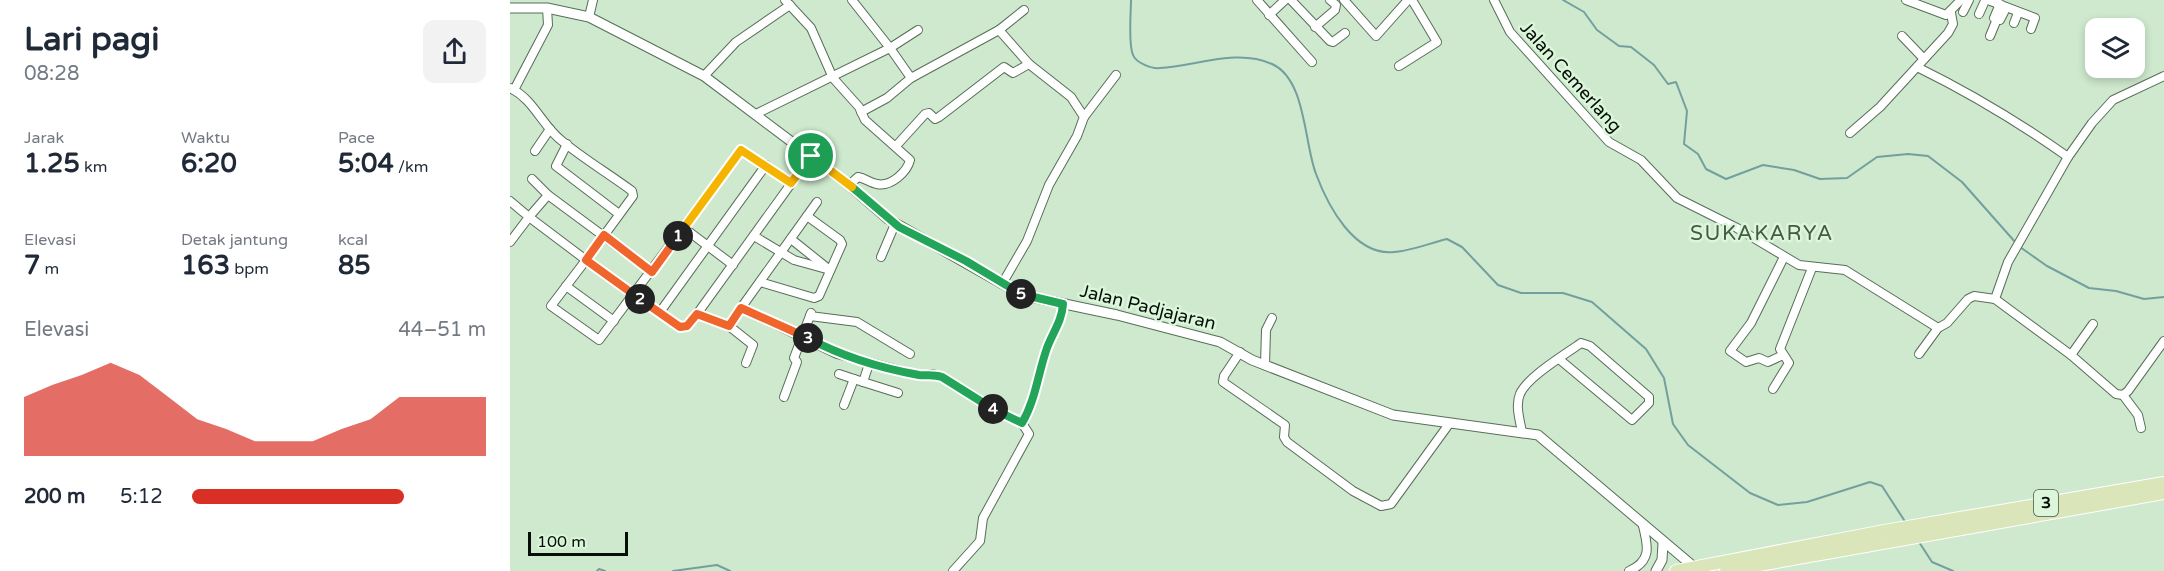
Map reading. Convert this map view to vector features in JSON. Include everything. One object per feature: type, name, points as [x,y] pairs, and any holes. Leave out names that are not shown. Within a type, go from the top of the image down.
[{"type":"main road","name":"3","points":[[1930,530],[2164,483]]},
{"type":"main road","name":"3","points":[[1676,571],[2164,493]]},
{"type":"main road","name":"3","points":[[1730,571],[1882,537]]},
{"type":"street","points":[[589,16],[593,0]]},
{"type":"street","points":[[852,0],[911,78]]},
{"type":"street","points":[[1257,0],[1312,62]]},
{"type":"street","points":[[1269,15],[1285,0]]},
{"type":"street","points":[[1291,0],[1333,42],[1344,33]]},
{"type":"street","points":[[1344,0],[1376,36],[1410,0],[1437,42],[1399,66]]},
{"type":"street","name":"Jalan Cemerlang","points":[[1494,0],[1510,32],[1613,146],[1641,160],[1677,198],[1737,228],[1784,257],[1812,268],[1845,270],[1938,328]]},
{"type":"street","points":[[1906,0],[1939,14],[1951,13],[1961,0]]},
{"type":"street","points":[[1963,12],[1969,0]]},
{"type":"street","points":[[1979,14],[1984,1],[2003,6],[2035,18],[2031,29]]},
{"type":"street","points":[[1316,27],[1335,10],[1334,2]]},
{"type":"street","points":[[704,76],[741,38],[787,3],[812,28],[833,78],[872,127],[910,160],[907,169],[897,178],[879,185],[858,177],[849,185]]},
{"type":"street","points":[[1990,36],[1997,19],[1994,18],[2003,6]]},
{"type":"street","name":"Jalan Padjajaran","points":[[510,8],[548,8],[589,16],[704,76],[849,185],[895,224],[966,261],[1022,295],[1188,332],[1220,342],[1265,365],[1393,415],[1522,432],[1546,439],[1643,526],[1694,567]]},
{"type":"street","points":[[548,8],[548,26],[512,89],[536,108],[550,129],[632,191],[633,196],[552,307],[596,339],[599,340],[652,272],[741,150],[791,183]]},
{"type":"street","points":[[861,112],[887,98],[911,78],[999,30],[1024,10]]},
{"type":"street","points":[[1850,133],[1880,107],[1950,31],[1953,21],[1951,13]]},
{"type":"street","points":[[2014,23],[2018,13]]},
{"type":"street","points":[[756,114],[833,78],[890,48],[918,30]]},
{"type":"street","points":[[999,30],[1029,64],[1071,97],[1084,117]]},
{"type":"street","points":[[1902,36],[1924,59]]},
{"type":"street","points":[[896,146],[925,114],[935,119],[1005,66],[1013,73],[1029,64]]},
{"type":"street","points":[[1917,67],[1959,87],[2028,128],[2068,157]]},
{"type":"street","points":[[1002,284],[1027,241],[1049,185],[1077,136],[1084,117],[1116,75]]},
{"type":"street","points":[[1995,299],[2008,262],[2068,157],[2108,103],[2164,76]]},
{"type":"street","points":[[535,151],[550,129]]},
{"type":"street","points":[[567,144],[556,166],[620,214]]},
{"type":"street","points":[[510,201],[634,295],[684,327],[697,314],[811,156]]},
{"type":"street","points":[[660,312],[766,165]]},
{"type":"street","points":[[531,179],[548,195],[652,272]]},
{"type":"street","points":[[510,242],[548,195]]},
{"type":"street","points":[[729,326],[817,202]]},
{"type":"street","points":[[760,282],[817,298],[840,252],[842,242],[807,216]]},
{"type":"street","points":[[881,257],[895,224]]},
{"type":"street","points":[[684,228],[733,265]]},
{"type":"street","points":[[754,236],[806,264],[830,270]]},
{"type":"street","points":[[791,239],[830,270]]},
{"type":"street","points":[[1783,355],[1768,362],[1759,358],[1746,362],[1730,351],[1751,323],[1784,257]]},
{"type":"street","points":[[1773,389],[1789,363],[1780,349],[1812,268]]},
{"type":"street","points":[[566,286],[614,321]]},
{"type":"street","points":[[1919,354],[1938,328],[1947,323],[1968,299],[1984,296],[1995,299],[2071,355],[2108,388],[2122,395],[2136,411],[2141,428]]},
{"type":"street","points":[[1022,423],[1035,393],[1063,304]]},
{"type":"street","points":[[741,308],[802,335],[837,354],[922,376],[933,374],[942,377],[999,413],[1022,423],[1029,434],[983,518],[980,541],[953,571]]},
{"type":"street","points":[[697,314],[729,326],[753,345],[746,363]]},
{"type":"street","points":[[784,397],[797,362],[794,358],[810,315],[857,322],[910,354]]},
{"type":"street","points":[[1265,365],[1266,330],[1272,318]]},
{"type":"street","points":[[2071,355],[2093,324]]},
{"type":"street","points":[[2122,395],[2134,384],[2164,340]]},
{"type":"street","points":[[1522,432],[1520,395],[1559,359],[1581,343],[1586,343],[1649,397],[1649,403],[1632,420],[1559,359]]},
{"type":"street","points":[[1240,352],[1224,376],[1224,384],[1284,425],[1284,437],[1287,442],[1353,491],[1381,506],[1391,504],[1449,424]]},
{"type":"street","points":[[863,382],[869,364]]},
{"type":"street","points":[[839,374],[898,393]]},
{"type":"street","points":[[844,405],[854,379]]},
{"type":"street","points":[[1629,571],[1642,563],[1648,552],[1643,526]]},
{"type":"street","points":[[1656,571],[1662,560],[1663,543]]},
{"type":"waterway","points":[[1131,0],[1131,50],[1137,61],[1145,65],[1160,68],[1216,59],[1245,58],[1259,59],[1283,72],[1292,83],[1298,97],[1316,174],[1335,214],[1355,238],[1380,251],[1394,252],[1414,249],[1447,239],[1462,247],[1498,285],[1521,293],[1563,293],[1592,302],[1646,349],[1664,378],[1673,424],[1688,445],[1750,493],[1778,505],[1807,502],[1870,482],[1882,486],[1906,523]]},
{"type":"waterway","points":[[1563,0],[1584,12],[1597,30],[1619,46],[1631,47],[1654,65],[1668,84],[1676,82],[1687,111],[1684,144],[1698,154],[1706,169],[1726,179],[1763,165],[1794,170],[1820,179],[1847,178],[1877,157],[1908,154],[1928,156],[1962,182],[2016,243]]},
{"type":"waterway","points":[[2020,247],[2047,266],[2089,288],[2116,291],[2144,299],[2164,297]]},
{"type":"waterway","points":[[1919,542],[1932,562],[1953,571]]},
{"type":"waterway","points":[[673,571],[717,565],[730,571]]},
{"type":"waterway","points":[[597,571],[599,569],[605,571]]},
{"type":"district","name":"SUKAKARYA","points":[[1762,233]]},
{"type":"route","points":[[742,149],[791,183],[811,156],[899,227],[949,251],[1022,295],[1063,304],[1062,314],[1048,347],[1035,393],[1022,423],[999,413],[942,377],[933,374],[922,376],[837,354],[805,336],[741,308],[729,326],[697,314],[687,326],[680,327],[586,260],[604,235],[652,272],[742,149]]}]
